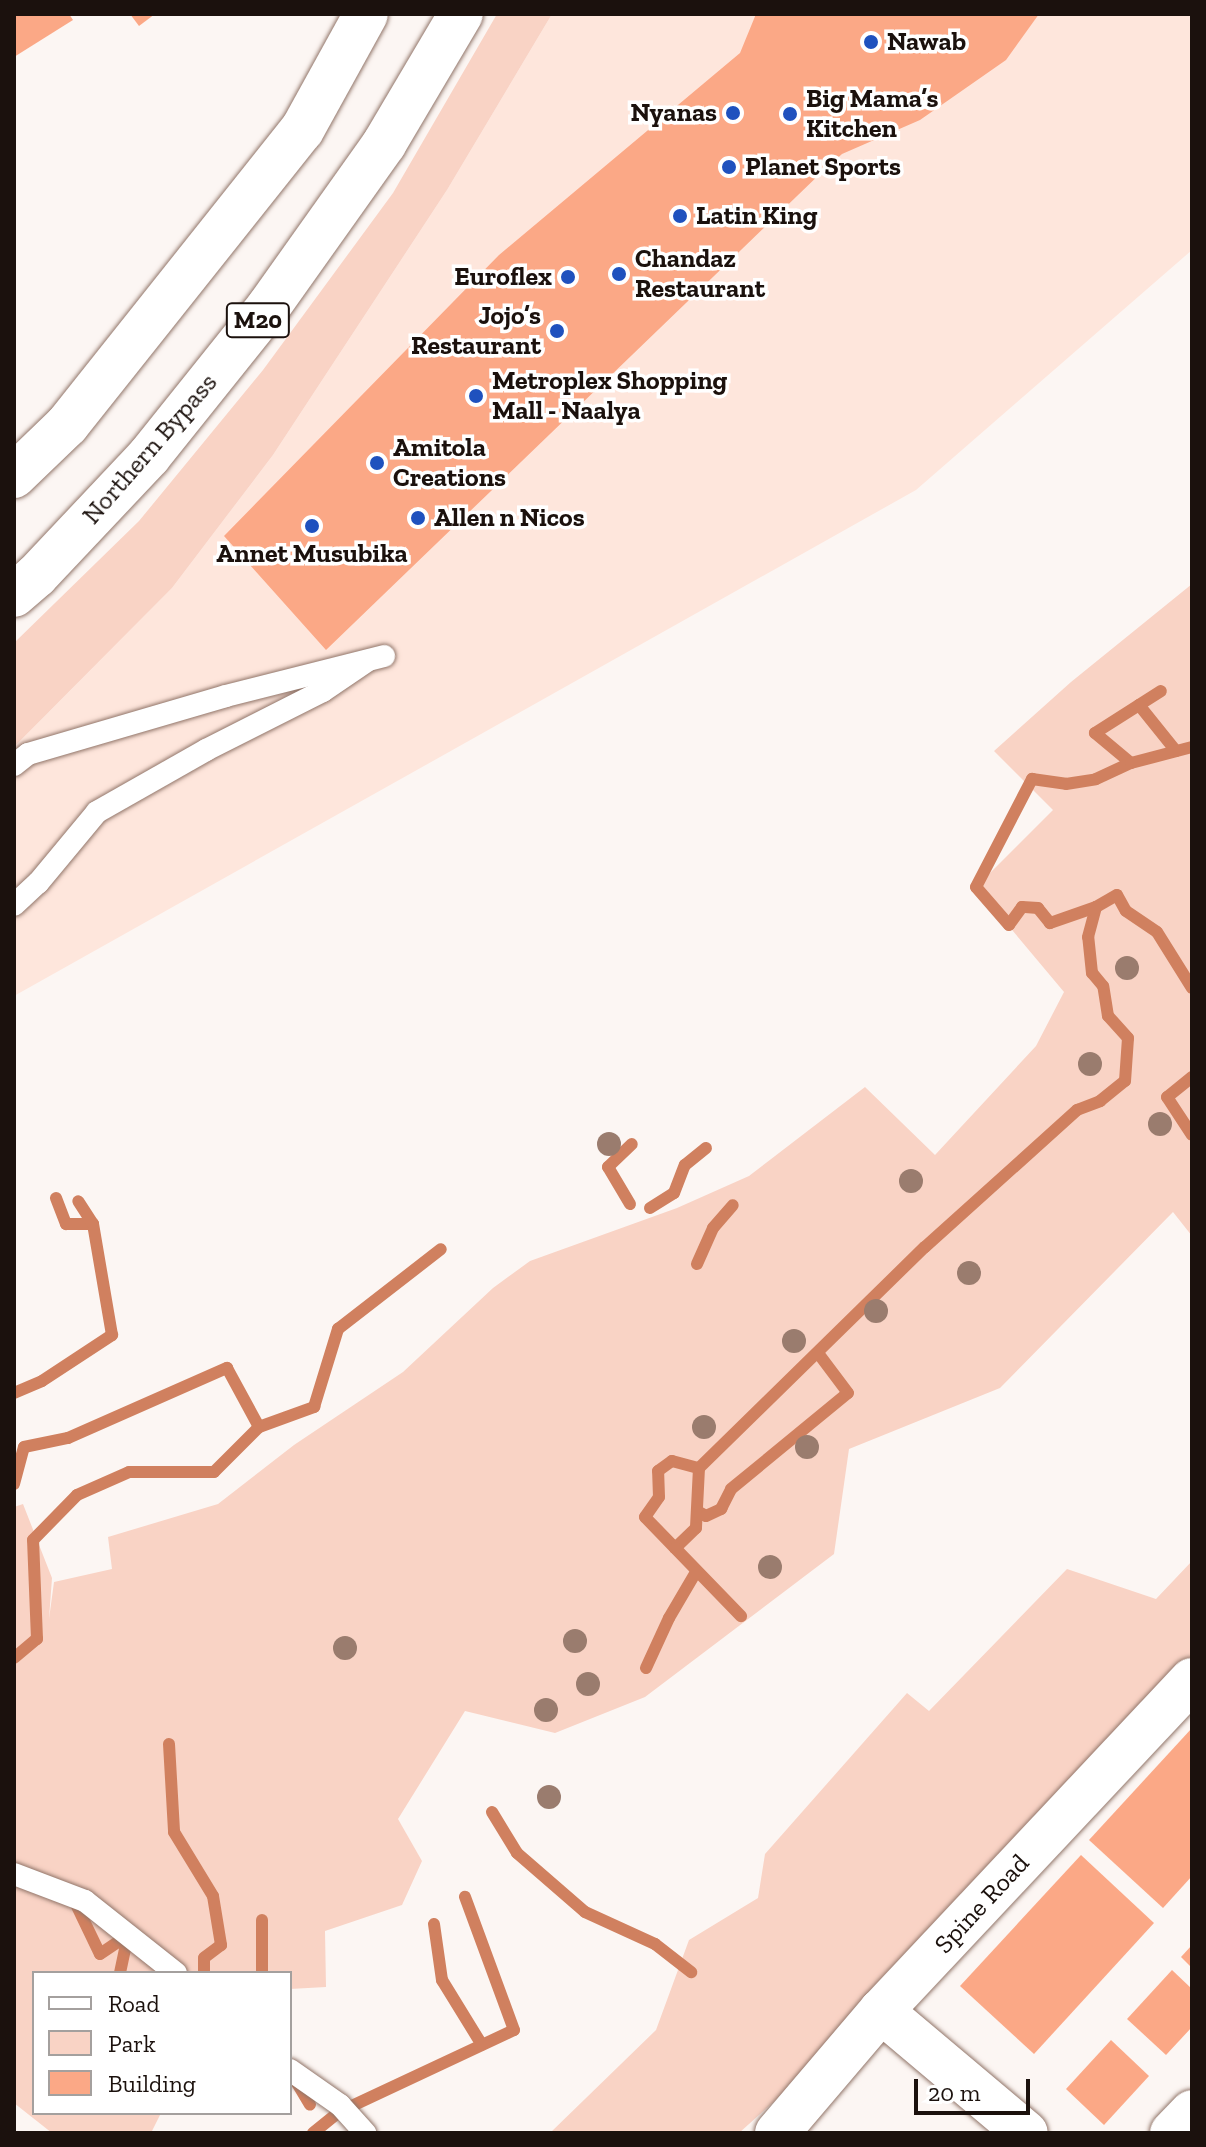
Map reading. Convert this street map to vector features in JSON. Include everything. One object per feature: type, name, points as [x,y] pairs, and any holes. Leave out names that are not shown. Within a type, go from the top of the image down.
[{"type":"main road","points":[[14,476],[67,425],[302,130],[366,14]]},
{"type":"main road","name":"Northern Bypass","points":[[14,595],[37,575],[149,456],[269,306],[384,144],[461,14]]},
{"type":"main road","name":"Spine Road","points":[[777,2133],[881,2011],[1192,1680]]},
{"type":"main road","points":[[881,2011],[1026,2133]]},
{"type":"main road","points":[[1172,2133],[1192,2112]]},
{"type":"lane","points":[[14,765],[28,754],[211,700],[375,658],[323,691],[206,750],[97,812],[38,883],[14,905]]},
{"type":"lane","points":[[14,1874],[76,1898],[173,1971]]},
{"type":"lane","points":[[298,2077],[352,2118]]},
{"type":"shaded area","points":[[552,14],[1192,14],[1192,250],[916,490],[14,996],[14,747],[172,588],[273,455],[447,190]]},
{"type":"green space","points":[[497,14],[552,14],[447,190],[273,455],[172,588],[14,747],[14,643],[139,521],[263,370],[393,193]]},
{"type":"green space","points":[[1192,584],[1192,1236],[1173,1212],[1000,1388],[849,1449],[834,1554],[645,1697],[555,1733],[465,1711],[398,1819],[422,1861],[402,1905],[325,1931],[326,1987],[292,1989],[292,1971],[32,1971],[32,2115],[160,2115],[151,2133],[52,2133],[14,2103],[14,1507],[23,1504],[52,1578],[49,1619],[54,1582],[112,1569],[108,1537],[218,1504],[294,1445],[403,1372],[493,1288],[530,1261],[677,1208],[749,1176],[865,1087],[935,1155],[1036,1046],[1064,992],[976,887],[1053,810],[994,751],[1071,682]]},
{"type":"green space","points":[[1192,1561],[1192,1658],[868,2017],[739,2133],[550,2133],[656,2030],[689,1940],[758,1898],[765,1854],[907,1693],[929,1711],[1067,1569],[1156,1599]]},
{"type":"building","points":[[14,14],[69,14],[73,20],[14,57]]},
{"type":"building","points":[[130,14],[155,14],[139,26]]},
{"type":"building","name":"Metroplex Shopping Mall - Naalya","points":[[756,14],[1039,14],[1006,60],[920,120],[842,154],[824,170],[326,650],[224,536],[499,255],[740,53]]},
{"type":"building","points":[[1192,1728],[1192,1876],[1163,1908],[1089,1840]]},
{"type":"building","points":[[1081,1855],[1154,1923],[1034,2054],[960,1986]]},
{"type":"building","points":[[1192,1945],[1192,1968],[1181,1957]]},
{"type":"building","points":[[1172,1970],[1192,1989],[1192,2027],[1166,2055],[1127,2019]]},
{"type":"building","points":[[1111,2040],[1149,2076],[1104,2125],[1066,2089]]},
{"type":"waterway","points":[[1131,763],[1095,733],[1161,691]]},
{"type":"waterway","points":[[1139,705],[1176,751]]},
{"type":"waterway","points":[[699,1468],[696,1528],[675,1548],[645,1517],[659,1497],[658,1471],[672,1461],[699,1468],[925,1247],[1077,1110],[1100,1101],[1125,1081],[1128,1038],[1108,1016],[1103,986],[1092,973],[1088,937],[1096,907],[1050,923],[1038,908],[1022,907],[1009,925],[976,887],[1032,779],[1066,784],[1096,779],[1131,763],[1192,747]]},
{"type":"waterway","points":[[1096,907],[1117,895],[1126,911],[1157,932],[1192,988]]},
{"type":"waterway","points":[[1192,1077],[1167,1097],[1192,1135]]},
{"type":"waterway","points":[[630,1204],[608,1167],[632,1144]]},
{"type":"waterway","points":[[650,1208],[674,1193],[685,1165],[706,1148]]},
{"type":"waterway","points":[[56,1198],[66,1224],[93,1224]]},
{"type":"waterway","points":[[14,1393],[42,1381],[112,1335],[93,1224],[78,1201]]},
{"type":"waterway","points":[[697,1264],[713,1228],[733,1205]]},
{"type":"waterway","points":[[14,1658],[37,1639],[33,1540],[77,1495],[129,1472],[214,1472],[259,1427],[314,1407],[338,1329],[441,1249]]},
{"type":"waterway","points":[[697,1511],[706,1516],[721,1509],[731,1489],[848,1393],[818,1353]]},
{"type":"waterway","points":[[14,1484],[24,1447],[68,1438],[227,1368],[259,1427]]},
{"type":"waterway","points":[[675,1548],[741,1616]]},
{"type":"waterway","points":[[646,1668],[669,1618],[696,1572]]},
{"type":"waterway","points":[[169,1744],[174,1832],[213,1896],[221,1945],[204,1958],[204,1971]]},
{"type":"waterway","points":[[492,1812],[517,1853],[585,1912],[655,1944],[691,1972]]},
{"type":"waterway","points":[[313,2133],[339,2112],[514,2030],[465,1897]]},
{"type":"waterway","points":[[73,1898],[100,1954],[128,1935],[120,1971]]},
{"type":"waterway","points":[[262,1920],[262,1971]]},
{"type":"waterway","points":[[434,1924],[442,1980],[482,2045]]},
{"type":"waterway","points":[[294,2078],[310,2105]]},
{"type":"place","name":"Nawab","points":[[871,42]]},
{"type":"place","name":"Nyanas","points":[[733,113]]},
{"type":"place","name":"Big Mama’s Kitchen","points":[[790,114]]},
{"type":"place","name":"Planet Sports","points":[[729,167]]},
{"type":"place","name":"Latin King","points":[[680,216]]},
{"type":"place","name":"Chandaz Restaurant","points":[[619,274]]},
{"type":"place","name":"Euroflex","points":[[568,277]]},
{"type":"place","name":"Jojo’s Restaurant","points":[[557,331]]},
{"type":"place","name":"Metroplex Shopping Mall - Naalya","points":[[476,396]]},
{"type":"place","name":"Amitola Creations","points":[[377,463]]},
{"type":"place","name":"Allen n Nicos","points":[[418,518]]},
{"type":"place","name":"Annet Musubika","points":[[312,526]]}]
